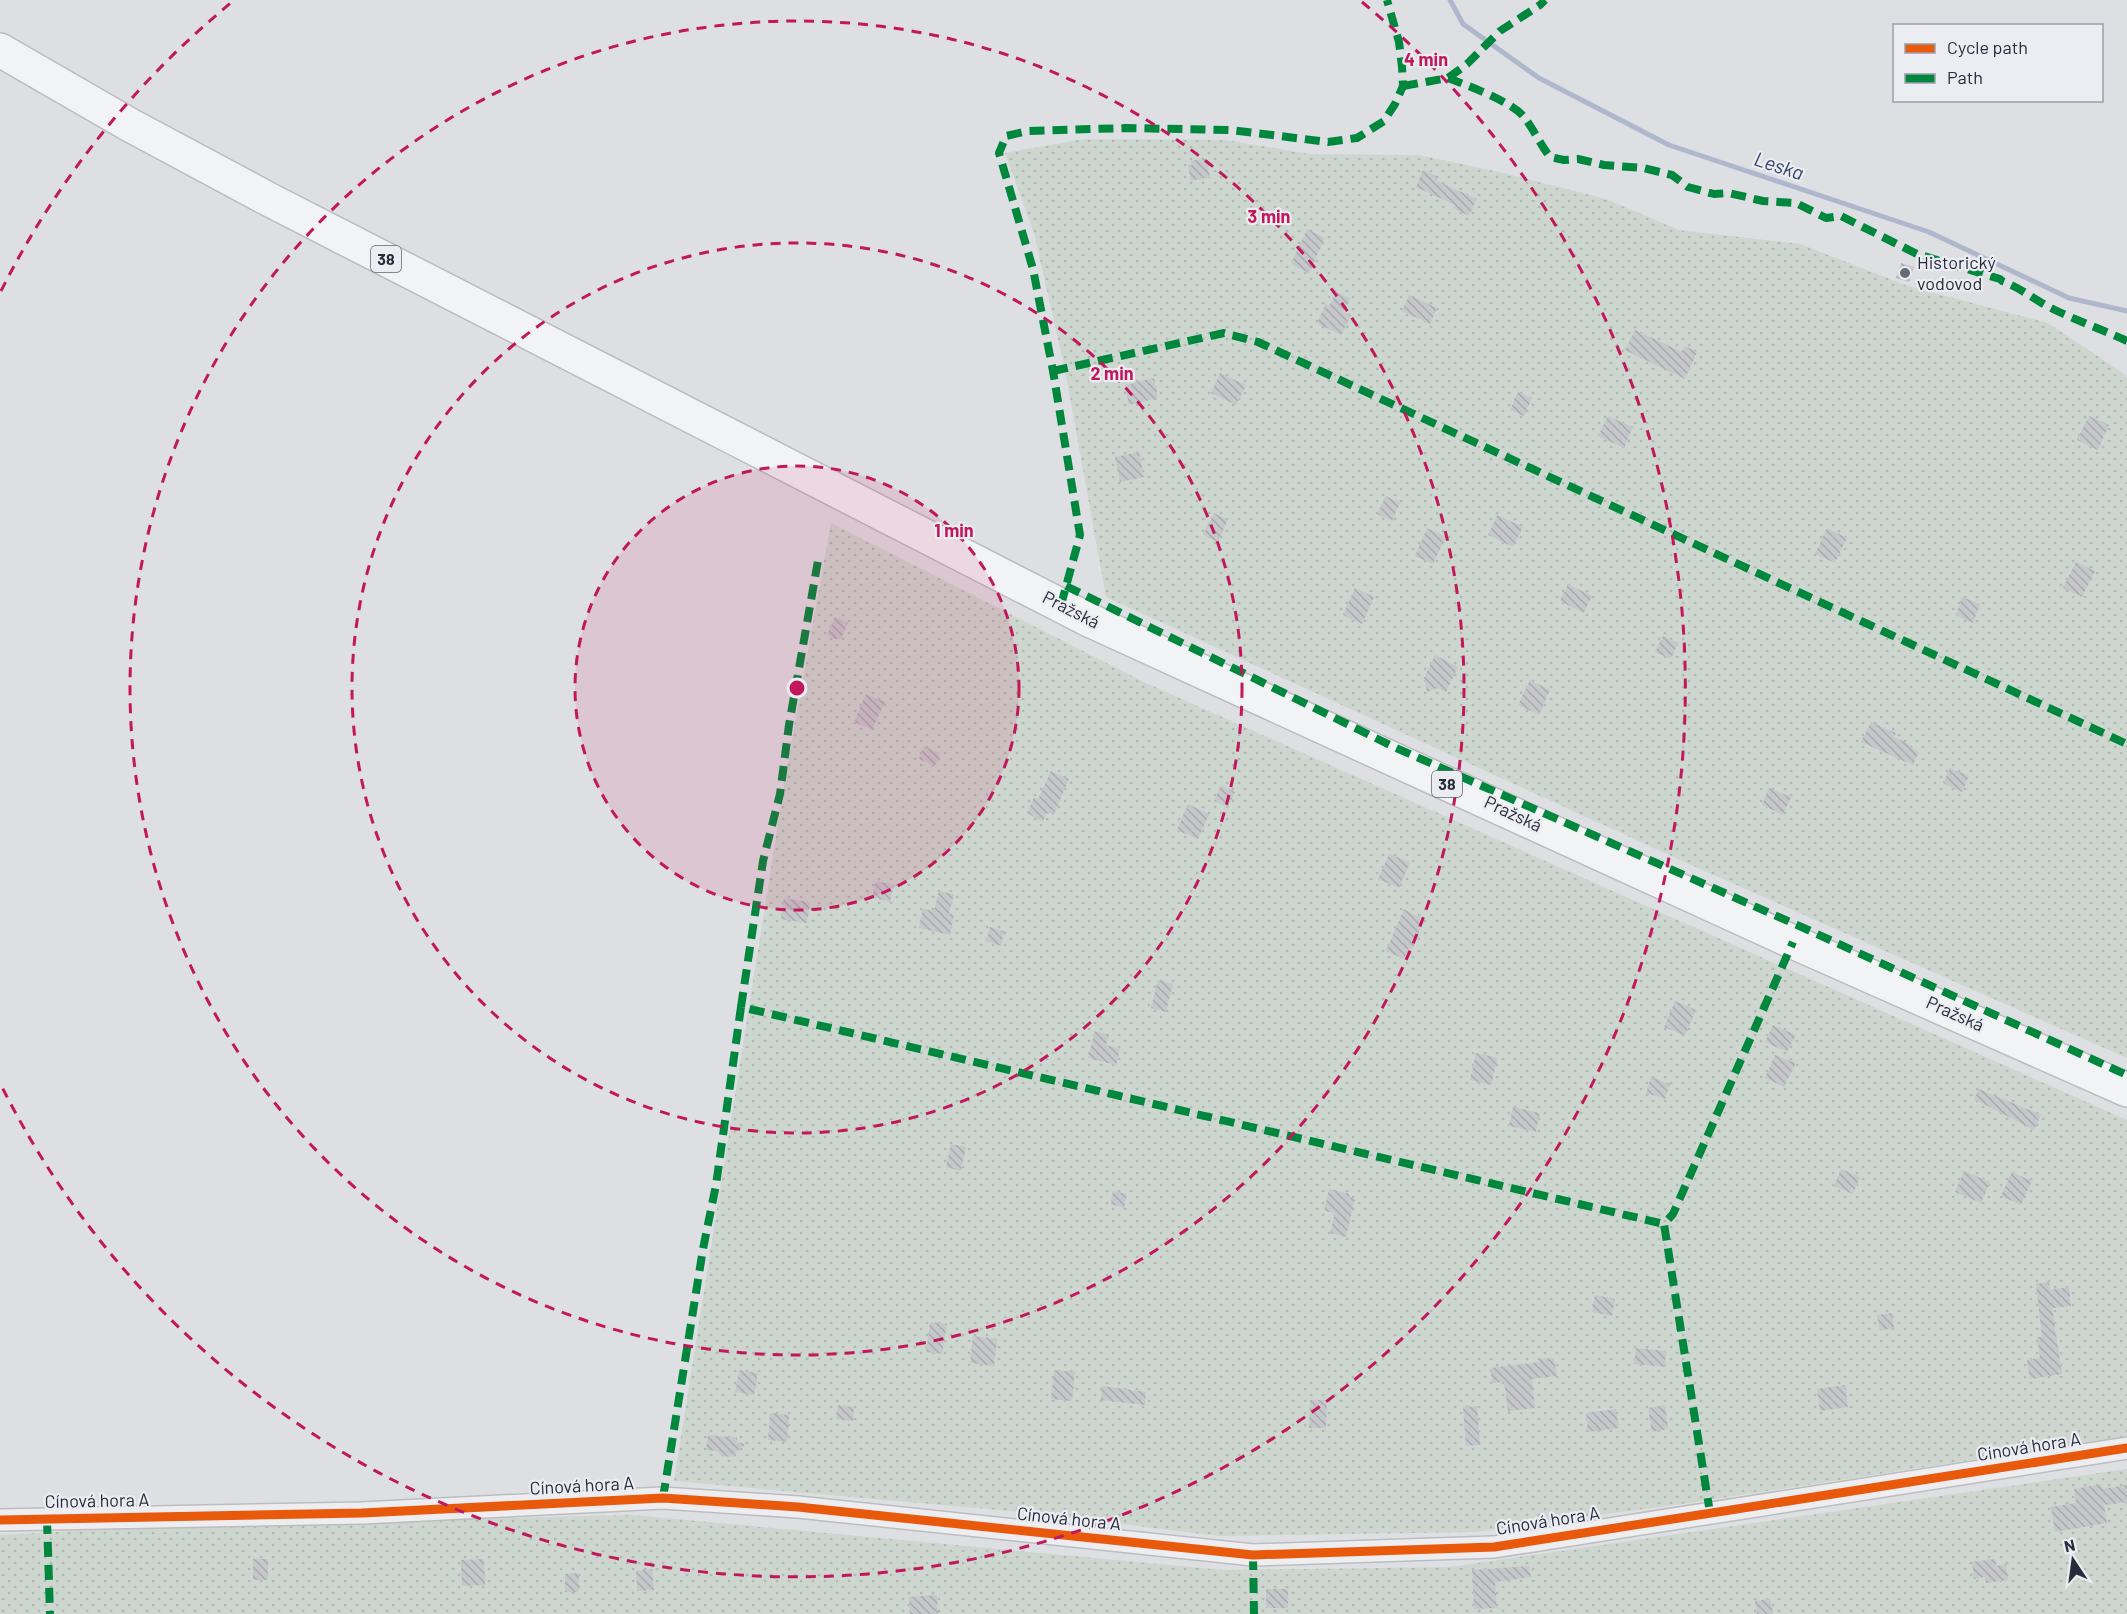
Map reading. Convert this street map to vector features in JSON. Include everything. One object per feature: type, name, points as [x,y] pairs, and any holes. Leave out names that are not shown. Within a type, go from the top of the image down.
[{"type":"main road","name":"Pražská","points":[[0,50],[130,126],[1089,620],[1793,942],[2127,1090]]},
{"type":"street","name":"Cínová hora A","points":[[0,1520],[362,1513],[663,1498],[798,1507],[1253,1555],[1494,1547],[2127,1448]]},
{"type":"shaded area","points":[[1084,139],[1226,140],[1310,154],[1419,155],[1499,172],[1606,199],[1679,230],[1800,244],[1908,286],[2048,323],[2123,373],[2127,378],[2127,1058],[1680,860],[1106,597],[1065,370],[1034,233],[1005,153]]},
{"type":"shaded area","points":[[831,523],[1146,683],[2127,1120],[2127,1436],[1689,1503],[1474,1532],[1219,1536],[1031,1513],[674,1481],[786,773]]},
{"type":"shaded area","points":[[2127,1469],[2127,1614],[0,1614],[0,1535],[170,1526],[633,1515],[1224,1570],[1450,1567]]},
{"type":"building","points":[[1206,158],[1210,177],[1191,181],[1188,165],[1192,165],[1191,161]]},
{"type":"building","points":[[1423,170],[1438,177],[1437,181],[1477,199],[1469,216],[1453,208],[1455,205],[1416,187]]},
{"type":"building","points":[[1307,229],[1325,238],[1309,273],[1291,264]]},
{"type":"building","name":"Historický vodovod","points":[[1901,263],[1914,267],[1909,282],[1896,278]]},
{"type":"building","points":[[1336,292],[1350,298],[1343,312],[1351,315],[1341,335],[1317,323],[1326,304],[1329,306]]},
{"type":"building","points":[[1409,295],[1437,308],[1430,324],[1402,311]]},
{"type":"building","points":[[1635,330],[1682,352],[1685,346],[1697,352],[1685,379],[1625,350]]},
{"type":"building","points":[[1220,373],[1246,385],[1236,405],[1211,393]]},
{"type":"building","points":[[1154,378],[1158,398],[1129,405],[1125,385]]},
{"type":"building","points":[[1518,392],[1532,398],[1524,416],[1510,410]]},
{"type":"building","points":[[1608,416],[1633,427],[1624,448],[1598,436]]},
{"type":"building","points":[[2089,416],[2109,425],[2098,450],[2077,440]]},
{"type":"building","points":[[1139,452],[1144,477],[1120,482],[1115,457]]},
{"type":"building","points":[[1386,496],[1400,503],[1392,521],[1377,514]]},
{"type":"building","points":[[1214,513],[1228,520],[1218,542],[1203,535]]},
{"type":"building","points":[[1497,515],[1523,527],[1513,547],[1488,535]]},
{"type":"building","points":[[1427,528],[1446,537],[1433,564],[1415,556]]},
{"type":"building","points":[[1827,528],[1847,538],[1835,563],[1815,554]]},
{"type":"building","points":[[2076,562],[2095,571],[2082,597],[2063,588]]},
{"type":"building","points":[[1568,584],[1592,596],[1584,613],[1560,601]]},
{"type":"building","points":[[1355,588],[1374,597],[1362,624],[1343,615]]},
{"type":"building","points":[[1962,597],[1980,604],[1973,623],[1956,615]]},
{"type":"building","points":[[835,617],[848,623],[841,639],[827,635]]},
{"type":"building","points":[[1663,636],[1678,643],[1671,659],[1655,652]]},
{"type":"building","points":[[1435,655],[1458,667],[1446,692],[1438,688],[1427,692],[1424,678]]},
{"type":"building","points":[[1530,680],[1550,690],[1539,715],[1518,705]]},
{"type":"building","points":[[866,694],[885,702],[872,730],[854,722]]},
{"type":"building","points":[[1871,722],[1896,733],[1894,737],[1919,752],[1913,765],[1861,742]]},
{"type":"building","points":[[924,746],[940,753],[935,766],[919,759]]},
{"type":"building","points":[[1950,768],[1969,776],[1962,792],[1943,783]]},
{"type":"building","points":[[1051,771],[1069,779],[1055,812],[1046,814],[1043,822],[1027,813],[1034,797],[1038,799]]},
{"type":"building","points":[[1221,785],[1235,792],[1228,807],[1214,801]]},
{"type":"building","points":[[1769,788],[1791,797],[1783,815],[1762,805]]},
{"type":"building","points":[[1188,804],[1209,814],[1198,839],[1177,830]]},
{"type":"building","points":[[1389,854],[1410,862],[1399,888],[1378,879]]},
{"type":"building","points":[[876,881],[894,885],[890,902],[872,897]]},
{"type":"building","points":[[939,891],[954,894],[949,914],[954,915],[950,935],[919,928],[923,909],[934,911]]},
{"type":"building","points":[[784,898],[810,902],[807,923],[781,919]]},
{"type":"building","points":[[1404,909],[1424,920],[1412,949],[1409,948],[1404,959],[1386,951]]},
{"type":"building","points":[[990,927],[1004,931],[1001,946],[986,941]]},
{"type":"building","points":[[1158,980],[1173,984],[1166,1012],[1151,1008]]},
{"type":"building","points":[[1675,1001],[1696,1010],[1685,1036],[1664,1027]]},
{"type":"building","points":[[1773,1025],[1796,1035],[1787,1052],[1765,1042]]},
{"type":"building","points":[[1095,1031],[1109,1035],[1106,1045],[1120,1049],[1116,1065],[1088,1058]]},
{"type":"building","points":[[1476,1053],[1498,1058],[1491,1085],[1470,1080]]},
{"type":"building","points":[[1775,1055],[1796,1063],[1784,1087],[1765,1078]]},
{"type":"building","points":[[1651,1077],[1670,1084],[1665,1099],[1646,1093]]},
{"type":"building","points":[[1979,1089],[2041,1115],[2034,1130],[1974,1099]]},
{"type":"building","points":[[1513,1107],[1540,1113],[1536,1132],[1509,1126]]},
{"type":"building","points":[[951,1144],[966,1147],[961,1171],[946,1167]]},
{"type":"building","points":[[1841,1169],[1860,1177],[1853,1194],[1834,1186]]},
{"type":"building","points":[[1964,1171],[1990,1182],[1981,1203],[1955,1192]]},
{"type":"building","points":[[2012,1172],[2032,1181],[2021,1205],[2001,1196]]},
{"type":"building","points":[[1329,1189],[1350,1194],[1349,1197],[1355,1199],[1346,1237],[1330,1233],[1335,1213],[1324,1211]]},
{"type":"building","points":[[1113,1191],[1127,1194],[1124,1208],[1111,1204]]},
{"type":"building","points":[[2049,1282],[2050,1290],[2069,1287],[2071,1306],[2052,1308],[2062,1374],[2030,1379],[2027,1360],[2040,1358],[2037,1337],[2042,1337],[2036,1284]]},
{"type":"building","points":[[1595,1295],[1615,1299],[1612,1316],[1592,1312]]},
{"type":"building","points":[[1892,1313],[1894,1328],[1880,1331],[1877,1315]]},
{"type":"building","points":[[930,1322],[947,1324],[942,1354],[926,1352]]},
{"type":"building","points":[[973,1336],[997,1339],[994,1366],[970,1363]]},
{"type":"building","points":[[1636,1348],[1666,1351],[1665,1367],[1634,1364]]},
{"type":"building","points":[[1554,1358],[1557,1376],[1532,1379],[1535,1408],[1508,1411],[1504,1382],[1492,1383],[1491,1368]]},
{"type":"building","points":[[739,1370],[758,1373],[754,1395],[735,1392]]},
{"type":"building","points":[[1054,1370],[1075,1372],[1072,1401],[1051,1399]]},
{"type":"building","points":[[1845,1385],[1848,1407],[1820,1411],[1817,1389]]},
{"type":"building","points":[[1102,1386],[1146,1392],[1145,1405],[1101,1400]]},
{"type":"building","points":[[1310,1400],[1327,1400],[1326,1428],[1309,1428]]},
{"type":"building","points":[[838,1405],[854,1407],[853,1421],[836,1419]]},
{"type":"building","points":[[1665,1405],[1668,1429],[1652,1432],[1648,1408]]},
{"type":"building","points":[[1477,1406],[1480,1445],[1466,1446],[1463,1407]]},
{"type":"building","points":[[1616,1409],[1619,1428],[1588,1432],[1586,1413]]},
{"type":"building","points":[[770,1413],[789,1415],[787,1442],[768,1440]]},
{"type":"building","points":[[708,1435],[737,1438],[737,1442],[746,1444],[730,1457],[721,1455],[717,1451],[706,1450]]},
{"type":"building","points":[[2101,1484],[2102,1489],[2127,1485],[2127,1502],[2104,1505],[2107,1523],[2055,1532],[2051,1507],[2076,1503],[2074,1489]]},
{"type":"building","points":[[253,1559],[268,1559],[268,1580],[253,1580]]},
{"type":"building","points":[[484,1559],[485,1585],[462,1586],[461,1560]]},
{"type":"building","points":[[1995,1559],[1996,1566],[2006,1564],[2008,1580],[1986,1583],[1985,1577],[1974,1579],[1972,1562]]},
{"type":"building","points":[[1529,1566],[1531,1577],[1495,1582],[1497,1608],[1474,1609],[1472,1570]]},
{"type":"building","points":[[652,1569],[654,1590],[637,1591],[636,1571]]},
{"type":"building","points":[[579,1573],[579,1592],[565,1592],[565,1574]]},
{"type":"building","points":[[1266,1589],[1288,1589],[1288,1608],[1266,1608]]},
{"type":"building","points":[[937,1595],[938,1614],[910,1614],[909,1597]]},
{"type":"building","points":[[1770,1599],[1773,1614],[1757,1614],[1755,1601]]},
{"type":"waterway","name":"Leska","points":[[1450,0],[1463,24],[1539,78],[1669,145],[1929,232],[2069,298],[2127,311]]},
{"type":"marked path","points":[[1061,605],[1080,535],[1053,371],[1033,269],[999,153],[1006,136],[1028,131],[1126,128],[1231,130],[1328,142],[1357,138],[1384,121],[1403,86],[1399,42],[1387,0]]},
{"type":"marked path","points":[[1403,86],[1448,78],[1467,64],[1500,31],[1545,0]]},
{"type":"marked path","points":[[1448,78],[1489,94],[1518,111],[1528,122],[1550,157],[1643,168],[1672,175],[1688,187],[1714,194],[1729,193],[1763,201],[1796,203],[1826,218],[1841,216],[1917,254],[2000,279],[2055,310],[2127,341]]},
{"type":"marked path","points":[[1053,371],[1224,333],[1258,342],[2127,744]]},
{"type":"marked path","points":[[741,1007],[763,861],[780,794],[789,725],[819,555]]},
{"type":"marked path","points":[[1066,586],[1394,747],[1806,929],[2127,1075]]},
{"type":"marked path","points":[[1710,1513],[1664,1224],[1673,1214],[1793,942]]},
{"type":"marked path","points":[[663,1498],[703,1249],[716,1185],[741,1007],[1664,1224]]},
{"type":"marked path","points":[[47,1519],[50,1614]]},
{"type":"marked path","points":[[1253,1555],[1254,1614]]},
{"type":"cycle path","points":[[0,1520],[362,1513],[663,1498],[798,1507],[1253,1555],[1494,1547],[2127,1448]]},
{"type":"place","name":"Historický vodovod","points":[[1905,273]]}]
